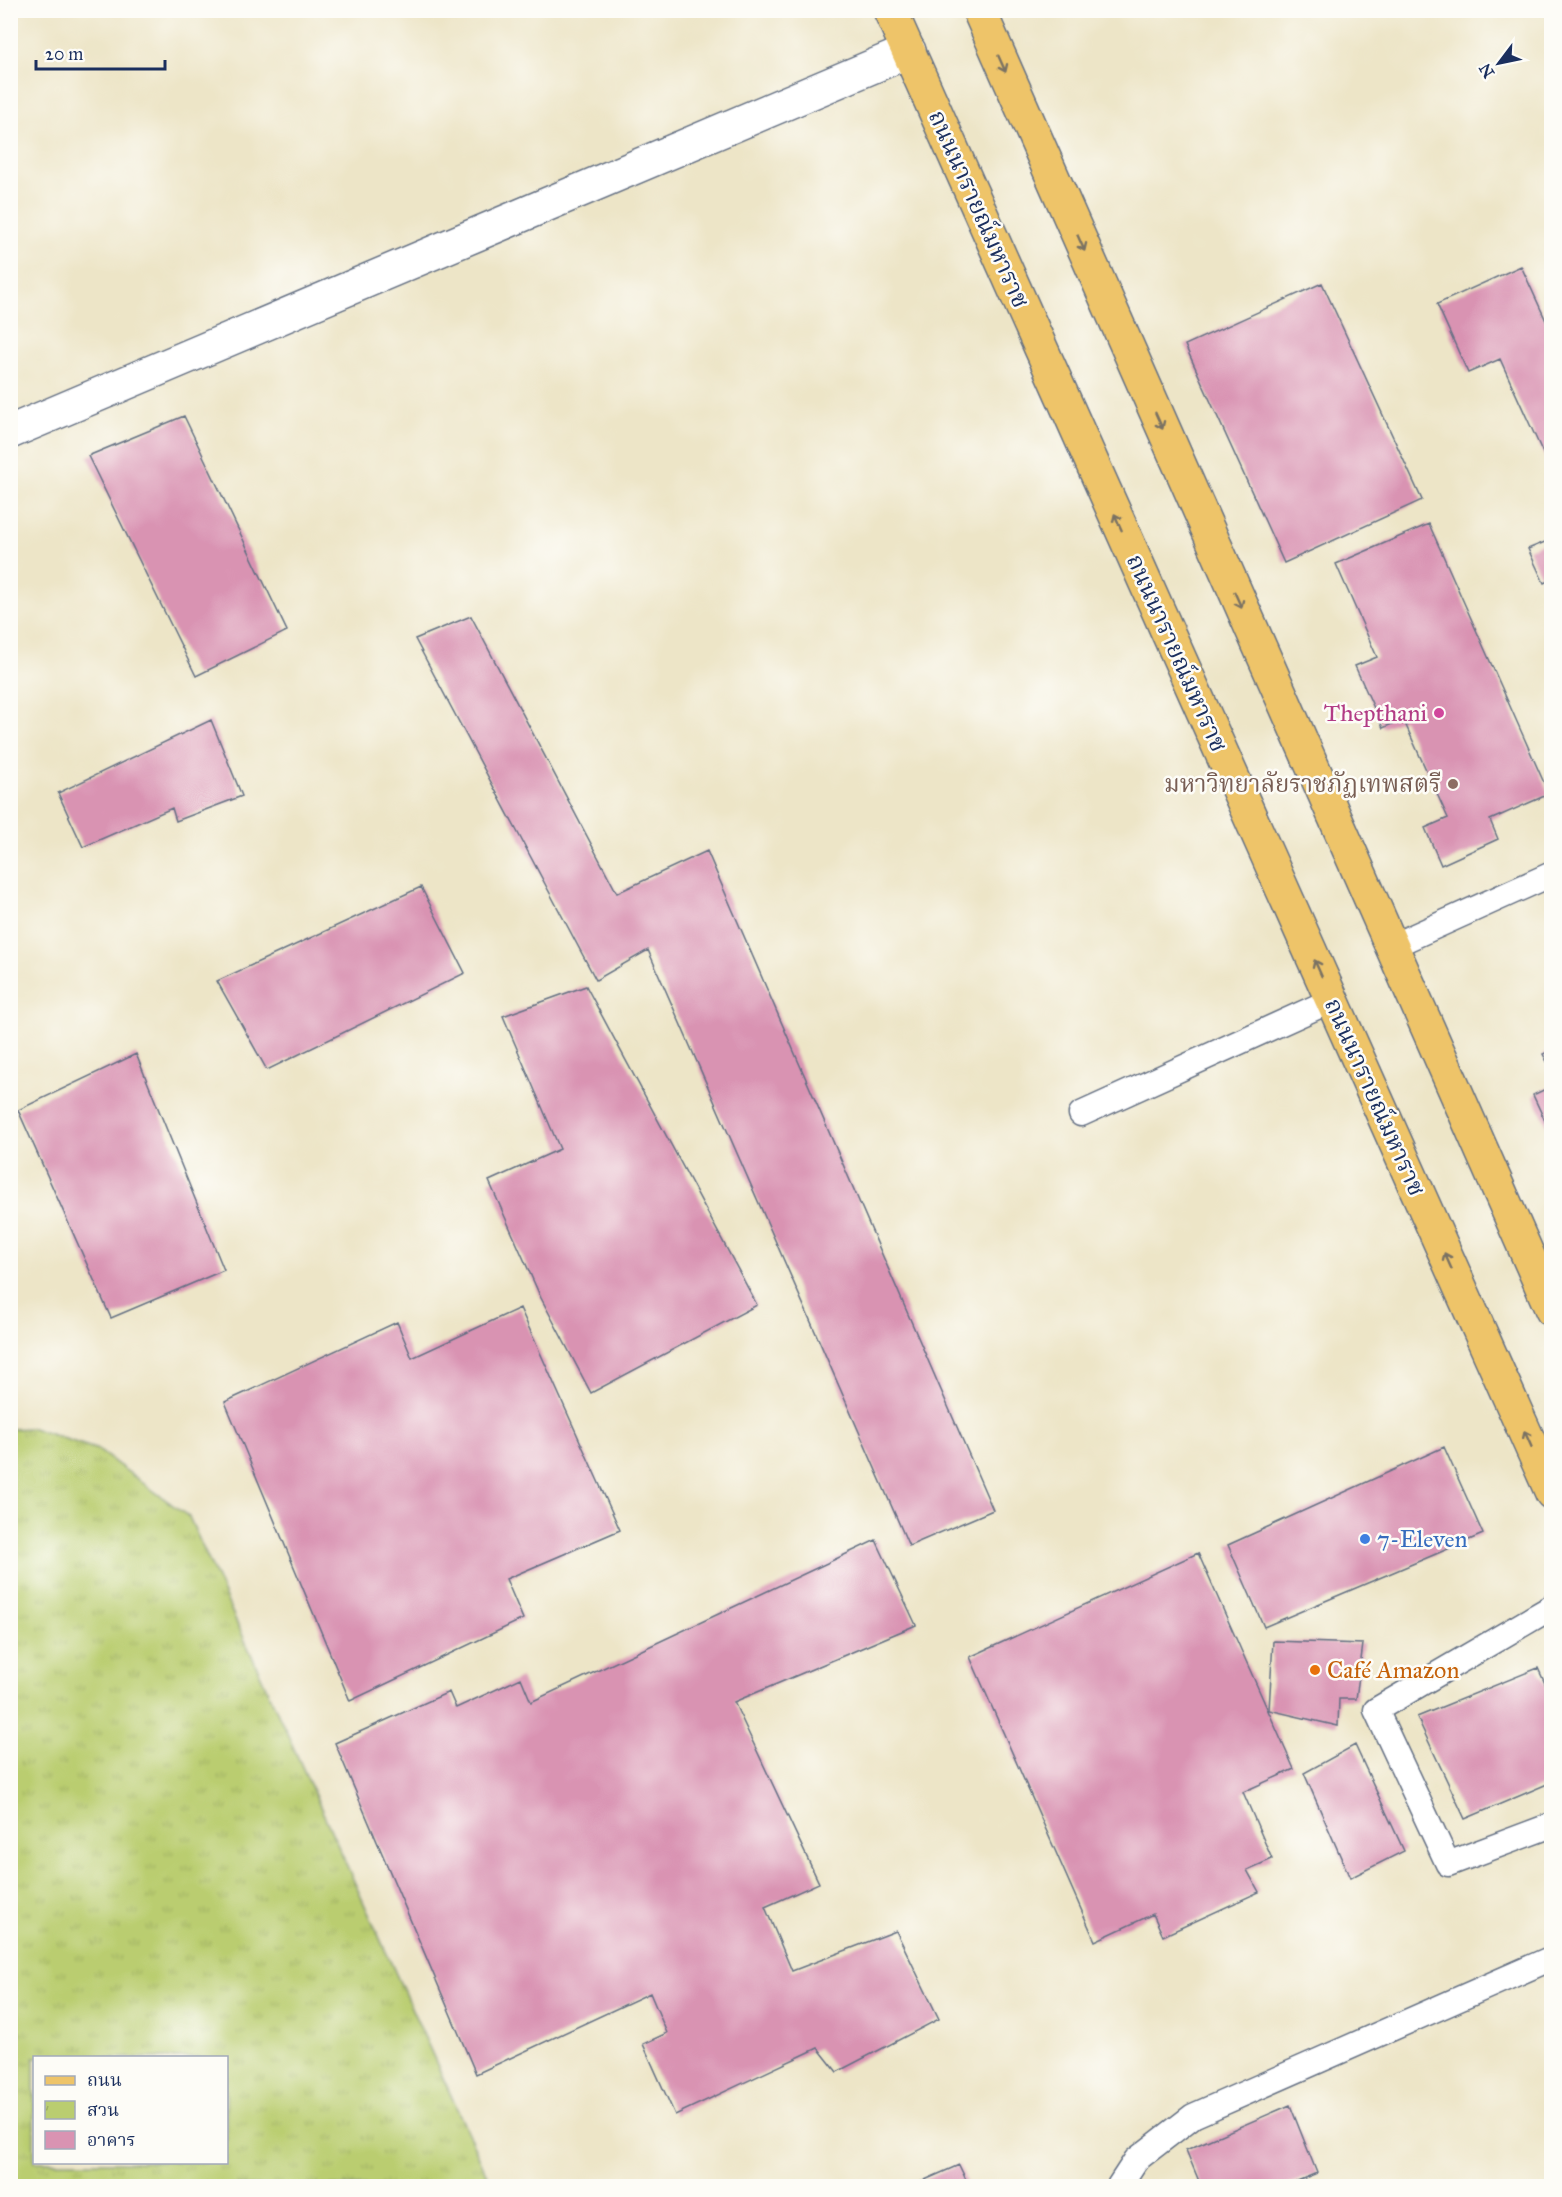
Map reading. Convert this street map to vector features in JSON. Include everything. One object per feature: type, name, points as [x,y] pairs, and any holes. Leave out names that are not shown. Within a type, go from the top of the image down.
[{"type":"main road","name":"ถนนนารายณ์มหาราช","points":[[890,10],[1551,1493]]},
{"type":"main road","points":[[979,10],[1551,1310]]},
{"type":"street","points":[[10,432],[909,51]]},
{"type":"lane","points":[[1390,946],[1551,874]]},
{"type":"lane","points":[[1081,1114],[1332,1000]]},
{"type":"lane","points":[[1551,1607],[1376,1710],[1448,1864],[1551,1825]]},
{"type":"lane","points":[[1119,2187],[1136,2160],[1193,2116],[1551,1958]]},
{"type":"green space","points":[[32,1428],[98,1450],[189,1517],[492,2186],[11,2186],[10,1429]]},
{"type":"building","points":[[1521,266],[1552,334],[1552,473],[1500,359],[1468,373],[1437,304]]},
{"type":"building","points":[[1322,283],[1422,500],[1284,563],[1185,345]]},
{"type":"building","points":[[184,416],[287,631],[196,676],[88,456]]},
{"type":"building","points":[[1429,524],[1549,794],[1490,820],[1498,839],[1441,865],[1425,828],[1448,818],[1403,719],[1383,728],[1355,666],[1377,657],[1336,564]]},
{"type":"building","points":[[1552,539],[1552,579],[1544,583],[1528,549]]},
{"type":"building","points":[[471,616],[617,893],[707,851],[993,1510],[909,1546],[648,950],[596,980],[415,639]]},
{"type":"building","points":[[211,720],[242,796],[176,821],[172,808],[83,847],[58,793]]},
{"type":"building","points":[[421,887],[465,973],[267,1070],[217,981]]},
{"type":"building","points":[[586,986],[757,1305],[591,1393],[541,1298],[489,1181],[560,1149],[503,1016]]},
{"type":"building","points":[[1552,1050],[1552,1071],[1543,1054]]},
{"type":"building","points":[[136,1054],[224,1270],[111,1318],[18,1110]]},
{"type":"building","points":[[1552,1086],[1552,1136],[1533,1095]]},
{"type":"building","points":[[520,1308],[620,1530],[506,1579],[523,1619],[350,1701],[225,1402],[397,1322],[412,1358]]},
{"type":"building","points":[[1444,1447],[1483,1534],[1264,1627],[1228,1545]]},
{"type":"building","points":[[876,1540],[916,1625],[734,1702],[819,1883],[765,1907],[792,1971],[896,1931],[939,2019],[837,2072],[818,2048],[675,2115],[643,2044],[667,2033],[650,1993],[476,2074],[335,1743],[449,1692],[456,1708],[521,1678],[531,1702]]},
{"type":"building","points":[[1198,1553],[1294,1769],[1243,1792],[1272,1859],[1247,1870],[1259,1892],[1163,1936],[1153,1914],[1095,1941],[970,1657]]},
{"type":"building","points":[[1273,1641],[1363,1644],[1356,1699],[1339,1699],[1338,1726],[1269,1710]]},
{"type":"building","points":[[1538,1668],[1552,1699],[1552,1782],[1465,1819],[1417,1717]]},
{"type":"building","points":[[1355,1745],[1404,1851],[1350,1878],[1304,1773]]},
{"type":"building","points":[[1290,2105],[1317,2173],[1285,2186],[1201,2186],[1186,2150]]},
{"type":"building","points":[[959,2165],[969,2186],[911,2186]]},
{"type":"place","name":"Thepthani","points":[[1439,713]]},
{"type":"place","name":"มหาวิทยาลัยราชภัฏเทพสตรี","points":[[1453,784]]},
{"type":"place","name":"7-Eleven","points":[[1365,1539]]},
{"type":"place","name":"Café Amazon","points":[[1315,1670]]}]
